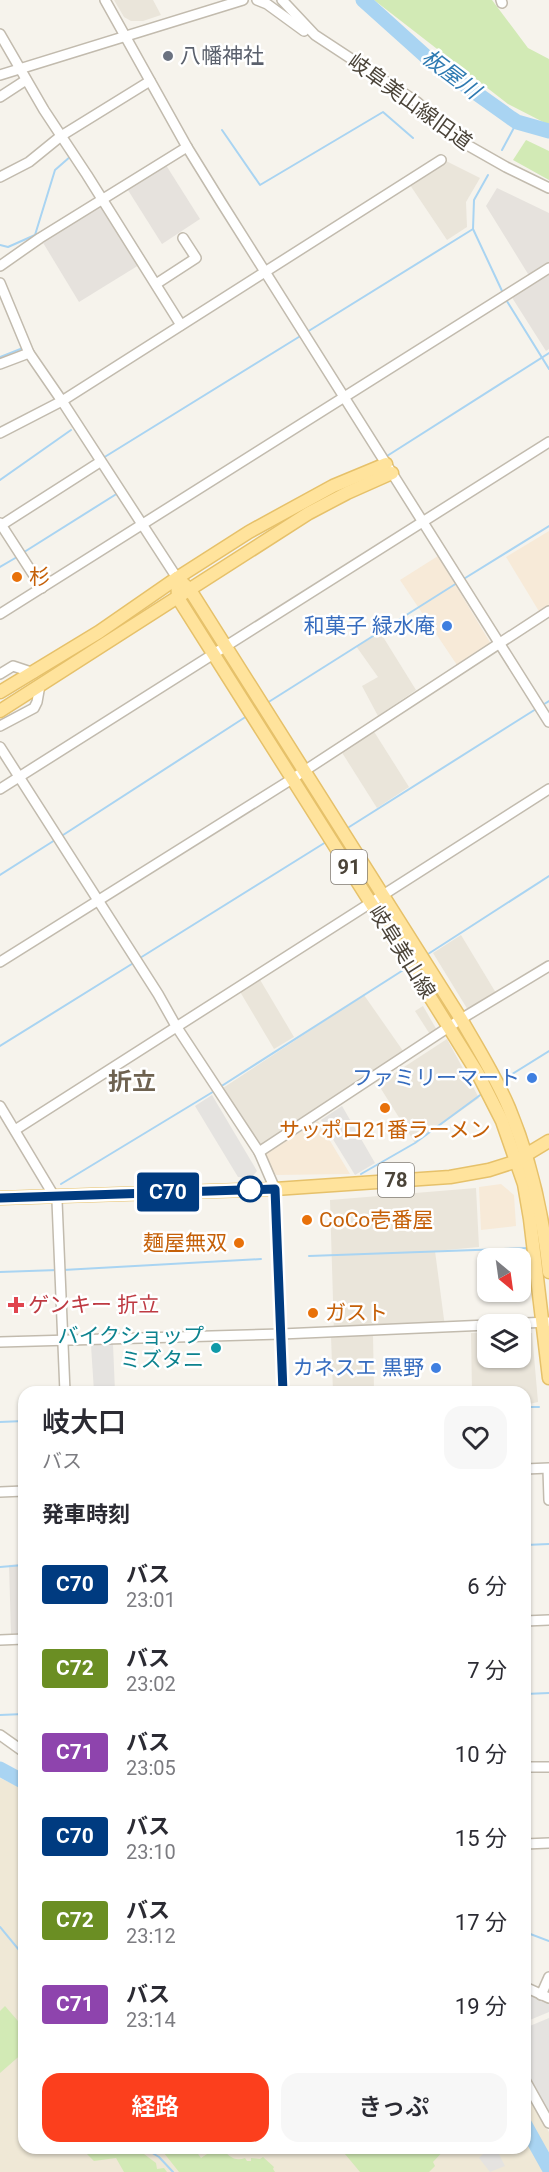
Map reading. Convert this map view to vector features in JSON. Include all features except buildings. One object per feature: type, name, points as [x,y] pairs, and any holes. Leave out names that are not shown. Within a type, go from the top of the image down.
[{"type":"main road","points":[[0,692],[34,673],[249,532],[333,486],[389,468]]},
{"type":"main road","points":[[0,711],[178,598],[256,545],[389,468]]},
{"type":"main road","points":[[177,578],[178,598]]},
{"type":"main road","name":"岐阜美山線","points":[[177,578],[190,590],[292,779],[478,1074],[502,1121],[514,1162],[524,1184],[546,1322],[549,1378]]},
{"type":"main road","name":"岐阜美山線","points":[[178,598],[221,650],[304,771],[461,1019],[497,1083],[513,1118],[538,1196],[549,1272]]},
{"type":"main road","points":[[525,1155],[549,1141]]},
{"type":"main road","name":"78","points":[[0,1198],[275,1189],[450,1177],[489,1170],[514,1162],[525,1155]]},
{"type":"street","points":[[105,0],[187,147],[549,722]]},
{"type":"street","points":[[0,75],[243,0]]},
{"type":"street","points":[[257,0],[315,35]]},
{"type":"street","name":"岐阜美山線旧道","points":[[282,0],[315,35],[417,102],[462,142],[549,188]]},
{"type":"street","points":[[0,34],[19,69],[181,325]]},
{"type":"street","points":[[0,97],[26,80]]},
{"type":"street","points":[[0,177],[29,162],[62,136],[150,81]]},
{"type":"street","points":[[0,267],[187,147]]},
{"type":"street","points":[[0,433],[62,401],[441,159]]},
{"type":"street","points":[[156,284],[196,258],[183,238]]},
{"type":"street","points":[[0,615],[549,268]]},
{"type":"street","points":[[0,283],[28,353],[62,401],[141,526],[177,578]]},
{"type":"street","points":[[0,364],[28,353]]},
{"type":"street","points":[[0,789],[549,442]]},
{"type":"street","points":[[42,588],[0,525],[100,462]]},
{"type":"street","points":[[0,962],[292,779],[549,611]]},
{"type":"street","points":[[0,674],[13,666],[34,673]]},
{"type":"street","points":[[0,726],[34,708],[38,702],[40,685]]},
{"type":"street","points":[[0,747],[158,994],[176,1026],[259,1152],[275,1189],[283,1386]]},
{"type":"street","points":[[15,1130],[549,789]]},
{"type":"street","points":[[259,1152],[461,1019],[549,966]]},
{"type":"street","points":[[0,1106],[57,1201],[64,1386]]},
{"type":"street","points":[[531,1323],[546,1322]]},
{"type":"street","points":[[0,1342],[477,1325]]},
{"type":"street","points":[[531,1469],[548,1468],[549,1500]]},
{"type":"street","points":[[0,1492],[18,1491]]},
{"type":"street","points":[[531,1621],[549,1620]]},
{"type":"street","points":[[0,1640],[18,1639]]},
{"type":"street","points":[[0,1735],[18,1748]]},
{"type":"street","points":[[531,1767],[549,1767]]},
{"type":"street","points":[[531,1844],[549,1843]]},
{"type":"street","points":[[531,1990],[545,1996],[549,1977]]},
{"type":"street","points":[[531,2091],[549,2123]]},
{"type":"shaded area","points":[[114,0],[153,0],[161,15],[143,21],[131,21],[124,17]]},
{"type":"shaded area","points":[[446,161],[480,178],[466,202],[467,227],[447,240],[410,185]]},
{"type":"shaded area","points":[[164,162],[200,219],[162,244],[126,187]]},
{"type":"shaded area","points":[[497,188],[549,213],[549,349],[546,351],[511,296],[533,282],[486,206]]},
{"type":"shaded area","points":[[101,205],[139,265],[79,302],[42,241]]},
{"type":"shaded area","points":[[549,531],[549,607],[540,613],[506,557]]},
{"type":"shaded area","points":[[438,556],[491,644],[457,665],[400,580]]},
{"type":"shaded area","points":[[380,632],[416,690],[378,716],[362,686],[378,677],[356,646]]},
{"type":"shaded area","points":[[373,730],[409,787],[377,808],[341,751]]},
{"type":"shaded area","points":[[461,935],[496,993],[468,1010],[433,953]]},
{"type":"shaded area","points":[[259,978],[294,1037],[274,1049],[239,990]]},
{"type":"shaded area","points":[[364,995],[408,1058],[261,1146],[223,1088]]},
{"type":"shaded area","points":[[423,1006],[438,1032],[431,1036],[415,1011]]},
{"type":"shaded area","points":[[447,1039],[479,1098],[415,1143],[378,1084]]},
{"type":"shaded area","points":[[212,1095],[257,1171],[251,1178],[238,1177],[195,1106]]},
{"type":"shaded area","points":[[342,1106],[375,1163],[355,1175],[321,1120]]},
{"type":"shaded area","points":[[318,1121],[350,1174],[276,1175],[263,1155]]},
{"type":"shaded area","points":[[501,1184],[514,1195],[516,1226],[481,1230],[479,1187]]},
{"type":"shaded area","points":[[476,1188],[479,1247],[435,1251],[445,1327],[334,1333],[330,1200]]},
{"type":"shaded area","points":[[471,1333],[477,1333],[477,1368],[531,1368],[532,1333],[538,1402],[531,1404],[531,1386],[472,1386]]},
{"type":"shaded area","points":[[373,1334],[374,1386],[333,1386],[331,1336]]},
{"type":"shaded area","points":[[113,1344],[115,1386],[94,1386],[91,1345]]},
{"type":"shaded area","points":[[18,1564],[18,1633],[11,1634],[9,1565]]},
{"type":"shaded area","points":[[0,1778],[18,1786],[18,2154],[531,2154],[531,2099],[549,2132],[549,2172],[0,2172]]},
{"type":"shaded area","points":[[531,1995],[549,2003],[549,2012],[531,2020]]},
{"type":"shaded area","points":[[549,2018],[549,2116],[531,2084],[531,2026]]},
{"type":"shaded area","points":[[483,2154],[499,2154],[505,2166],[490,2172],[479,2158]]},
{"type":"green space","points":[[374,0],[492,0],[528,48],[549,59],[549,125],[508,104]]},
{"type":"green space","points":[[526,140],[549,151],[549,180],[513,160]]},
{"type":"green space","points":[[5,2006],[18,2021],[18,2057],[0,2073],[0,2011]]},
{"type":"green space","points":[[87,2154],[144,2154],[156,2163],[157,2169],[164,2168],[167,2172],[124,2172],[116,2158],[94,2161]]},
{"type":"green space","points":[[165,2154],[198,2154],[201,2158],[207,2154],[227,2154],[235,2159],[245,2158],[247,2161],[251,2161],[251,2158],[263,2157],[274,2167],[275,2172],[179,2172]]},
{"type":"green space","points":[[345,2154],[440,2154],[433,2162],[435,2166],[429,2172],[360,2172]]},
{"type":"waterway","name":"板屋川","points":[[363,0],[431,61],[511,118],[517,122],[549,131]]},
{"type":"waterway","points":[[222,130],[260,185],[383,112],[413,138]]},
{"type":"waterway","points":[[502,150],[517,122]]},
{"type":"waterway","points":[[0,245],[8,247],[35,235],[55,170],[71,156]]},
{"type":"waterway","points":[[488,175],[474,200],[473,229],[503,293]]},
{"type":"waterway","points":[[307,332],[473,229]]},
{"type":"waterway","points":[[505,298],[549,369]]},
{"type":"waterway","points":[[103,458],[302,335]]},
{"type":"waterway","points":[[0,357],[23,348]]},
{"type":"waterway","points":[[387,456],[549,353]]},
{"type":"waterway","points":[[0,480],[71,430]]},
{"type":"waterway","points":[[21,554],[118,493]]},
{"type":"waterway","points":[[462,580],[549,526]]},
{"type":"waterway","points":[[0,567],[17,557]]},
{"type":"waterway","points":[[267,703],[457,583]]},
{"type":"waterway","points":[[541,706],[549,701]]},
{"type":"waterway","points":[[346,829],[536,709]]},
{"type":"waterway","points":[[60,837],[247,716]]},
{"type":"waterway","points":[[0,875],[55,840]]},
{"type":"waterway","points":[[140,958],[326,842]]},
{"type":"waterway","points":[[425,956],[549,876]]},
{"type":"waterway","points":[[0,1046],[135,962]]},
{"type":"waterway","points":[[220,1087],[408,967]]},
{"type":"waterway","points":[[501,1081],[549,1051]]},
{"type":"waterway","points":[[61,1184],[216,1090]]},
{"type":"waterway","points":[[361,1174],[415,1143],[483,1093]]},
{"type":"waterway","points":[[309,1256],[477,1250]]},
{"type":"waterway","points":[[63,1270],[261,1259]]},
{"type":"waterway","points":[[0,1272],[58,1270]]},
{"type":"waterway","points":[[531,1407],[539,1407]]},
{"type":"waterway","points":[[0,1422],[18,1421]]},
{"type":"waterway","points":[[531,1545],[549,1544]]},
{"type":"waterway","points":[[0,1567],[18,1566]]},
{"type":"waterway","points":[[531,1694],[549,1693]]},
{"type":"waterway","points":[[0,1715],[18,1714]]},
{"type":"waterway","points":[[0,1769],[18,1779]]},
{"type":"waterway","points":[[0,1927],[18,1949]]},
{"type":"waterway","points":[[531,1934],[549,1941]]},
{"type":"waterway","points":[[531,2136],[549,2168]]},
{"type":"waterway","points":[[154,2154],[173,2172]]},
{"type":"bus line","name":"C70","points":[[0,1198],[275,1189],[283,1386]]},
{"type":"place","name":"八幡神社","points":[[168,56]]},
{"type":"place","name":"杉","points":[[17,577]]},
{"type":"place","name":"和菓子 緑水庵","points":[[447,626]]},
{"type":"place","name":"ファミリーマート","points":[[532,1078]]},
{"type":"place","name":"サッポロ21番ラーメン","points":[[385,1108]]},
{"type":"place","name":"CoCo壱番屋","points":[[307,1220]]},
{"type":"place","name":"麺屋無双","points":[[239,1243]]},
{"type":"place","name":"ゲンキー 折立","points":[[16,1305]]},
{"type":"place","name":"ガスト","points":[[313,1313]]},
{"type":"place","name":"バイクショップ ミズタニ","points":[[216,1348]]},
{"type":"place","name":"カネスエ 黒野","points":[[436,1368]]},
{"type":"district","name":"折立","points":[[132,1082]]}]
